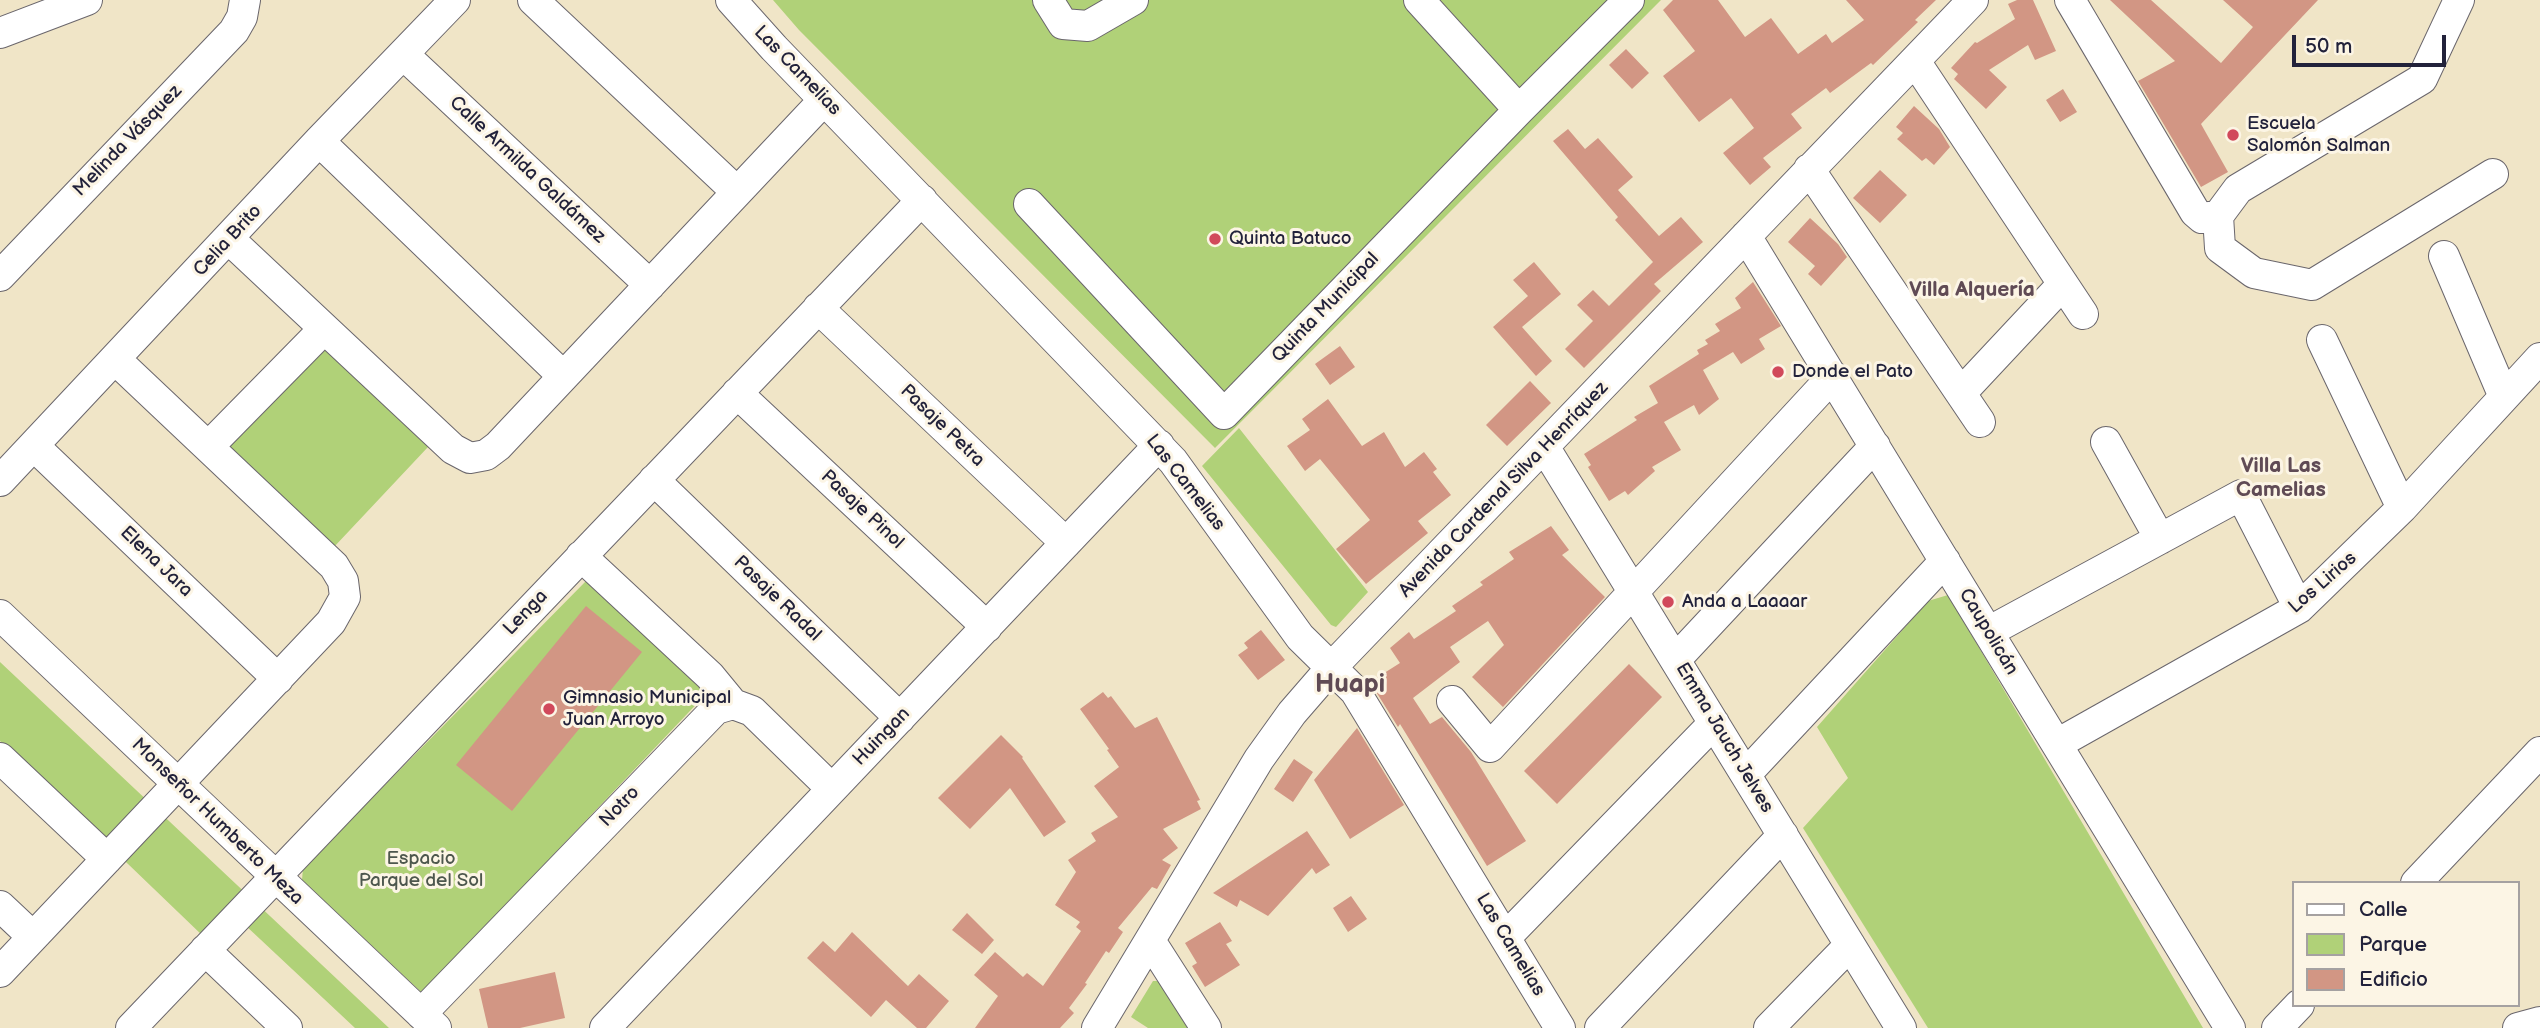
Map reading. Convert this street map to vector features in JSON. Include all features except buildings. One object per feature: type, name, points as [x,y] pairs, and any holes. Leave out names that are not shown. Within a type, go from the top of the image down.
[{"type":"street","points":[[0,33],[87,0]]},
{"type":"street","name":"Melinda Vásquez","points":[[0,276],[234,31],[242,17],[244,0]]},
{"type":"street","name":"Celia Brito","points":[[0,481],[319,141],[456,0]]},
{"type":"street","points":[[533,0],[737,192]]},
{"type":"street","name":"Las Camelias","points":[[731,0],[1173,461],[1294,631],[1354,691],[1560,1028]]},
{"type":"street","points":[[1048,0],[1063,24],[1088,26],[1133,0]]},
{"type":"street","points":[[1419,0],[1518,110]]},
{"type":"street","name":"Quinta Municipal","points":[[1029,204],[1224,414],[1518,110],[1629,0]]},
{"type":"street","name":"Avenida Cardenal Silva Henríquez","points":[[1097,1028],[1259,759],[1292,713],[1331,668],[1973,0]]},
{"type":"street","points":[[2070,0],[2195,212],[2202,218],[2218,216]]},
{"type":"street","points":[[2459,0],[2422,79],[2238,189],[2218,216],[2220,248],[2254,273],[2312,285],[2493,174]]},
{"type":"street","name":"Calle Armilda Galdámez","points":[[404,55],[649,285]]},
{"type":"street","points":[[1915,61],[2082,314]]},
{"type":"street","points":[[229,239],[453,449],[470,458],[486,455],[498,446],[824,100]]},
{"type":"street","points":[[319,141],[564,376]]},
{"type":"street","points":[[1809,169],[1980,422]]},
{"type":"street","name":"Lenga","points":[[131,1028],[922,200]]},
{"type":"street","name":"Caupolicán","points":[[1746,236],[2230,1028]]},
{"type":"street","points":[[2444,256],[2504,397]]},
{"type":"street","points":[[1961,393],[2063,284]]},
{"type":"street","name":"Pasaje Petra","points":[[818,308],[1066,543]]},
{"type":"street","points":[[208,447],[324,328]]},
{"type":"street","points":[[2322,340],[2402,508]]},
{"type":"street","name":"Los Lirios","points":[[2057,744],[2300,608],[2402,508],[2540,358]]},
{"type":"street","points":[[0,972],[331,622],[345,597],[343,582],[334,566],[116,360]]},
{"type":"street","points":[[1452,701],[1490,747],[1833,376]]},
{"type":"street","name":"Pasaje Pinol","points":[[737,393],[986,627]]},
{"type":"street","points":[[2106,442],[2160,539]]},
{"type":"street","name":"Huingan","points":[[605,1028],[1159,445]]},
{"type":"street","name":"Elena Jara","points":[[34,446],[278,679]]},
{"type":"street","points":[[1676,659],[1875,446]]},
{"type":"street","name":"Emma Jauch Jelves","points":[[1545,448],[1901,1028]]},
{"type":"street","name":"Pasaje Radal","points":[[654,480],[900,718]]},
{"type":"street","points":[[1989,632],[2241,495],[2300,608]]},
{"type":"street","points":[[581,556],[716,681],[733,704],[752,711],[832,789]]},
{"type":"street","points":[[1746,774],[1945,561]]},
{"type":"street","name":"Monseñor Humberto Meza","points":[[0,615],[428,1021]]},
{"type":"street","name":"Notro","points":[[428,1021],[709,714],[724,705],[733,704]]},
{"type":"street","points":[[1506,937],[1714,723]]},
{"type":"street","points":[[2418,881],[2540,752]]},
{"type":"street","points":[[0,758],[107,859]]},
{"type":"street","points":[[1600,1028],[1783,835]]},
{"type":"street","points":[[0,906],[33,937]]},
{"type":"street","points":[[1151,942],[1206,1028]]},
{"type":"street","points":[[1769,1028],[1850,945]]},
{"type":"street","points":[[205,950],[287,1028]]},
{"type":"street","points":[[2277,1028],[2297,1007]]},
{"type":"green space","name":"Quinta Batuco","points":[[773,0],[1661,0],[1215,448],[799,30]]},
{"type":"green space","points":[[321,346],[428,447],[334,547],[227,446]]},
{"type":"green space","points":[[1239,428],[1368,592],[1336,627],[1331,625],[1202,466]]},
{"type":"green space","name":"Espacio Parque del Sol","points":[[587,580],[707,693],[422,993],[302,880],[303,868]]},
{"type":"green space","points":[[1948,595],[2203,1028],[1928,1028],[1803,828],[1848,778],[1817,727],[1928,601]]},
{"type":"green space","points":[[0,662],[389,1028],[355,1028],[229,910],[204,937],[0,741]]},
{"type":"green space","points":[[1153,981],[1163,981],[1193,1028],[1148,1028],[1131,1017]]},
{"type":"place","name":"Escuela Salomón Salman","points":[[2233,135]]},
{"type":"place","name":"Quinta Batuco","points":[[1215,239]]},
{"type":"place","name":"Donde el Pato","points":[[1778,372]]},
{"type":"place","name":"Anda a Laaaar","points":[[1668,602]]},
{"type":"place","name":"Gimnasio Municipal Juan Arroyo","points":[[549,709]]},
{"type":"district","name":"Villa Alquería","points":[[1972,291]]},
{"type":"district","name":"Villa Las Camelias","points":[[2281,479]]},
{"type":"district","name":"Huapi","points":[[1350,685]]}]
